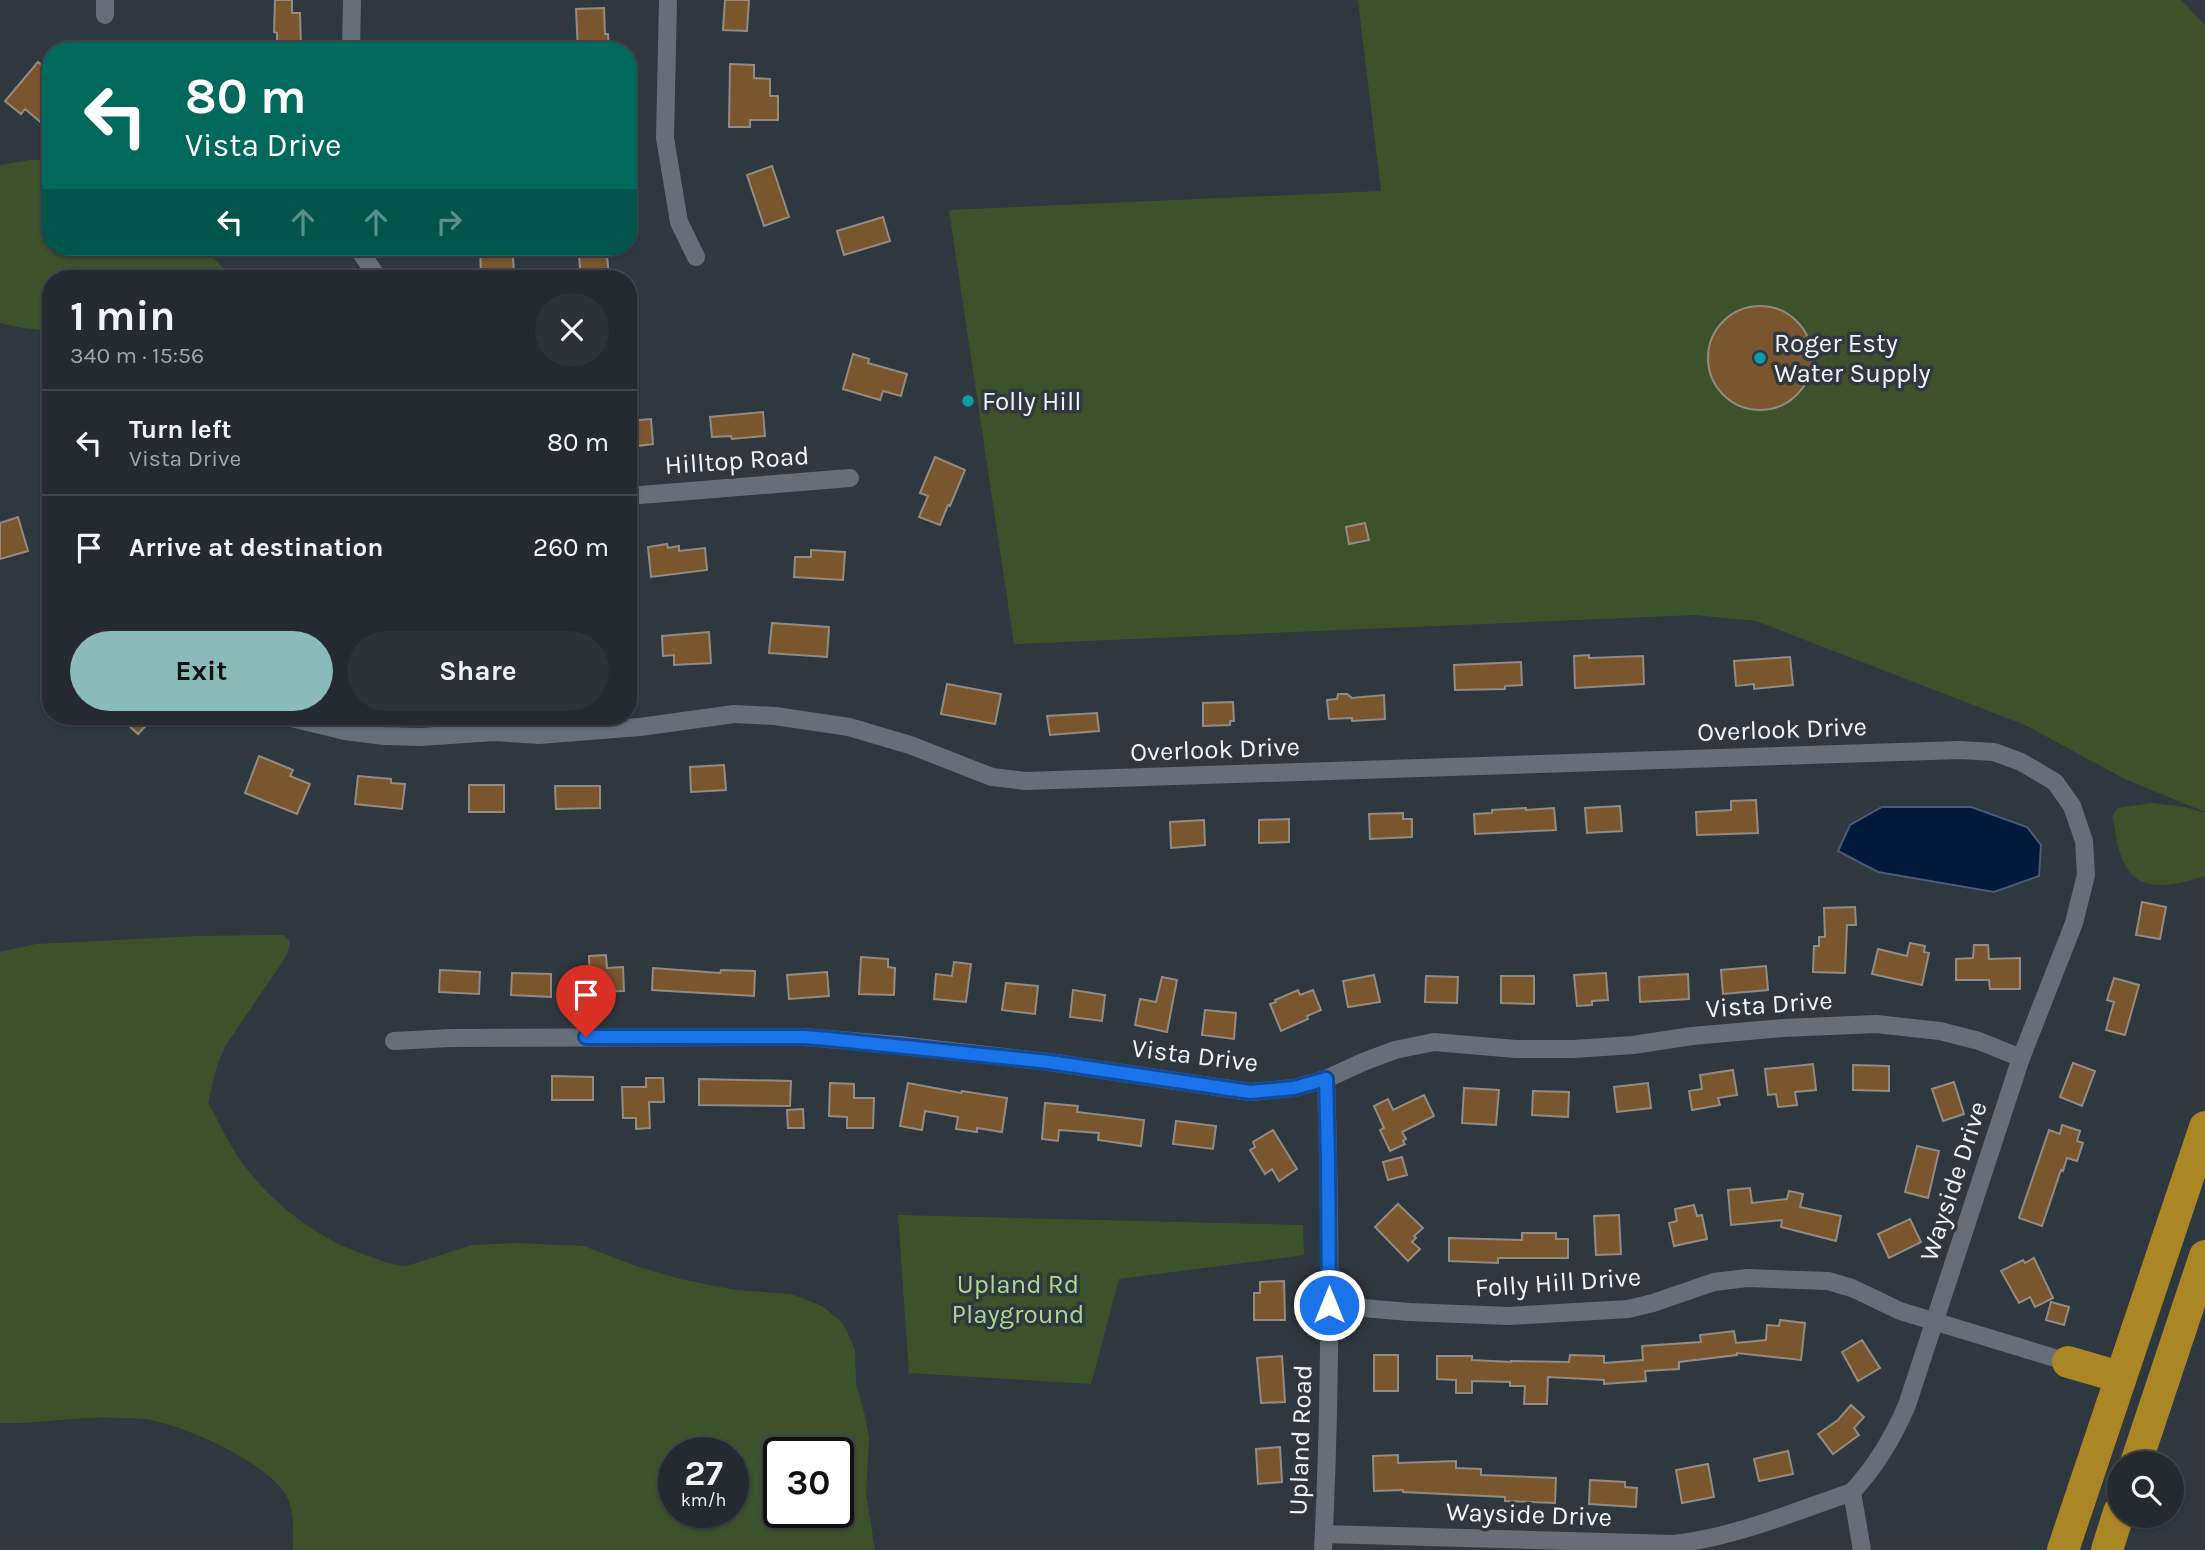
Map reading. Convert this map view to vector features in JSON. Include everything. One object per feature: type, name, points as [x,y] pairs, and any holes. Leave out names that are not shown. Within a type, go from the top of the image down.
[{"type":"highway","points":[[2063,1550],[2205,1127]]},
{"type":"highway","points":[[2140,1451],[2205,1256]]},
{"type":"highway","points":[[2068,1362],[2120,1377]]},
{"type":"street","points":[[351,42],[352,0]]},
{"type":"street","points":[[668,0],[665,138],[679,222],[696,257]]},
{"type":"street","name":"Hilltop Road","points":[[637,495],[850,478]]},
{"type":"street","name":"Overlook Drive","points":[[463,725],[494,732],[539,735],[639,727],[734,714],[775,716],[858,729],[910,745],[992,777],[1026,781],[1960,750],[1994,752],[2021,762],[2054,782],[2072,806],[2084,841],[2086,875]]},
{"type":"street","name":"Overlook Drive","points":[[320,725],[384,736],[421,737],[456,725]]},
{"type":"street","name":"Wayside Drive","points":[[1323,1542],[1674,1544],[1727,1534],[1852,1492],[1895,1435],[1907,1405],[2021,1058],[2074,923],[2086,875]]},
{"type":"street","name":"Vista Drive","points":[[394,1041],[450,1038],[804,1037],[1049,1062],[1250,1092],[1294,1088],[1326,1079],[1395,1050],[1434,1042],[1516,1049],[1574,1049],[1783,1028],[1876,1024],[1940,1031],[1979,1041],[2021,1058]]},
{"type":"street","name":"Upland Road","points":[[1323,1542],[1329,1408],[1326,1079]]},
{"type":"street","name":"Folly Hill Drive","points":[[1329,1305],[1409,1312],[1509,1316],[1581,1313],[1628,1309],[1714,1282],[1747,1278],[1828,1281],[1852,1288],[1900,1311],[2068,1362]]},
{"type":"street","points":[[1852,1492],[1862,1550]]},
{"type":"green space","points":[[1358,0],[2181,0],[2205,25],[2205,812],[2125,779],[2025,725],[1756,621],[1695,615],[1014,644],[949,210],[1381,191]]},
{"type":"green space","points":[[42,160],[42,256],[212,256],[224,269],[42,270],[42,330],[0,323],[0,165]]},
{"type":"green space","points":[[2152,803],[2185,807],[2205,813],[2205,876],[2164,885],[2149,884],[2137,879],[2128,870],[2116,838],[2113,815],[2118,808]]},
{"type":"green space","points":[[284,935],[290,942],[287,955],[224,1048],[208,1102],[233,1149],[259,1183],[291,1213],[327,1238],[381,1261],[407,1266],[472,1245],[516,1243],[584,1246],[680,1279],[735,1290],[791,1294],[822,1306],[846,1329],[855,1350],[856,1383],[869,1438],[866,1494],[875,1550],[293,1550],[291,1510],[287,1497],[278,1484],[247,1460],[188,1431],[139,1418],[0,1423],[0,952],[36,944],[196,936]]},
{"type":"green space","name":"Upland Rd Playground","points":[[898,1215],[1303,1225],[1304,1255],[1119,1279],[1091,1384],[909,1373]]},
{"type":"water","points":[[1882,807],[1971,807],[2027,827],[2041,845],[2039,876],[1994,892],[1878,872],[1838,851],[1850,825]]},
{"type":"building","points":[[275,0],[292,0],[292,13],[300,13],[301,42],[277,42],[277,33],[274,32]]},
{"type":"building","points":[[725,0],[749,0],[747,31],[723,30]]},
{"type":"building","points":[[604,8],[605,34],[608,34],[608,42],[578,42],[576,9]]},
{"type":"building","points":[[38,62],[42,65],[42,123],[25,109],[21,114],[5,101]]},
{"type":"building","points":[[730,64],[754,65],[754,78],[770,79],[770,96],[778,96],[778,120],[750,120],[750,127],[729,127]]},
{"type":"building","points":[[772,166],[789,217],[764,226],[747,175]]},
{"type":"building","points":[[883,217],[890,241],[844,255],[837,231]]},
{"type":"building","points":[[480,256],[513,256],[514,270],[481,270]]},
{"type":"building","points":[[579,256],[607,256],[608,270],[580,270]]},
{"type":"building","name":"Roger Esty Water Supply","points":[[1760,306],[1780,310],[1797,321],[1808,338],[1812,358],[1808,378],[1797,395],[1780,406],[1760,410],[1740,406],[1723,395],[1712,378],[1708,358],[1712,338],[1723,321],[1740,310]]},
{"type":"building","points":[[853,354],[869,359],[868,363],[907,374],[901,396],[883,391],[880,400],[843,389]]},
{"type":"building","points":[[763,412],[765,436],[732,439],[731,436],[712,437],[710,417]]},
{"type":"building","points":[[651,419],[653,444],[637,446],[637,420]]},
{"type":"building","points":[[935,457],[965,470],[940,525],[919,517],[928,496],[920,493]]},
{"type":"building","points":[[18,517],[28,551],[0,559],[0,523]]},
{"type":"building","points":[[1365,523],[1369,540],[1349,544],[1346,527]]},
{"type":"building","points":[[667,544],[668,548],[679,546],[679,551],[705,548],[707,570],[651,577],[648,547]]},
{"type":"building","points":[[811,550],[845,552],[843,580],[794,577],[795,557],[811,557]]},
{"type":"building","points":[[772,623],[829,627],[827,657],[769,653]]},
{"type":"building","points":[[709,632],[711,663],[674,665],[674,655],[663,656],[662,636]]},
{"type":"building","points":[[1589,655],[1589,658],[1643,656],[1644,684],[1575,688],[1574,656]]},
{"type":"building","points":[[1790,657],[1793,685],[1754,689],[1754,684],[1736,686],[1734,661]]},
{"type":"building","points":[[1521,662],[1522,685],[1505,686],[1505,689],[1455,690],[1454,665]]},
{"type":"building","points":[[947,684],[1001,694],[995,724],[941,714]]},
{"type":"building","points":[[1338,694],[1347,694],[1352,698],[1384,695],[1385,719],[1329,719],[1327,700],[1337,699]]},
{"type":"building","points":[[1233,702],[1234,721],[1230,721],[1230,725],[1203,726],[1203,703]]},
{"type":"building","points":[[1097,713],[1099,731],[1050,735],[1047,716]]},
{"type":"building","points":[[128,725],[146,725],[138,734]]},
{"type":"building","points":[[259,756],[293,770],[290,776],[310,784],[297,814],[245,793]]},
{"type":"building","points":[[724,765],[726,790],[691,792],[690,767]]},
{"type":"building","points":[[358,776],[391,779],[391,783],[405,784],[402,809],[355,804]]},
{"type":"building","points":[[469,785],[504,785],[504,812],[469,812]]},
{"type":"building","points":[[555,786],[600,786],[600,808],[556,809]]},
{"type":"building","points":[[1756,800],[1758,833],[1697,835],[1696,812],[1731,810],[1731,801]]},
{"type":"building","points":[[1620,806],[1622,831],[1587,833],[1585,808]]},
{"type":"building","points":[[1554,808],[1556,830],[1475,834],[1474,814]]},
{"type":"building","points":[[1403,813],[1403,819],[1412,819],[1412,837],[1370,839],[1369,814]]},
{"type":"building","points":[[1289,819],[1289,842],[1259,843],[1259,820]]},
{"type":"building","points":[[1204,820],[1205,845],[1171,848],[1170,822]]},
{"type":"building","points":[[2142,902],[2166,907],[2160,939],[2136,935]]},
{"type":"building","points":[[1855,907],[1856,925],[1847,925],[1845,973],[1813,972],[1814,946],[1819,946],[1819,937],[1825,937],[1824,908]]},
{"type":"building","points":[[1910,943],[1925,946],[1924,952],[1929,953],[1922,985],[1872,974],[1878,949],[1907,956]]},
{"type":"building","points":[[1974,945],[1988,945],[1989,959],[2020,958],[2020,989],[1990,989],[1989,980],[1956,980],[1956,959],[1973,958]]},
{"type":"building","points":[[606,955],[607,968],[623,967],[624,991],[590,992],[589,956]]},
{"type":"building","points":[[861,957],[888,959],[888,967],[895,968],[894,995],[859,994]]},
{"type":"building","points":[[954,962],[971,964],[966,1002],[934,999],[936,974],[952,976]]},
{"type":"building","points":[[1766,966],[1768,990],[1723,994],[1721,970]]},
{"type":"building","points":[[653,968],[720,973],[721,970],[755,971],[754,996],[652,990]]},
{"type":"building","points":[[440,970],[480,972],[479,994],[439,992]]},
{"type":"building","points":[[827,972],[829,996],[789,999],[787,975]]},
{"type":"building","points":[[512,973],[551,974],[551,997],[511,995]]},
{"type":"building","points":[[1606,973],[1608,1000],[1577,1006],[1574,975]]},
{"type":"building","points":[[1688,974],[1689,999],[1640,1002],[1639,977]]},
{"type":"building","points":[[1374,975],[1380,1002],[1348,1007],[1343,981]]},
{"type":"building","points":[[1426,976],[1458,977],[1457,1003],[1425,1002]]},
{"type":"building","points":[[1501,976],[1534,976],[1534,1004],[1501,1003]]},
{"type":"building","points":[[1162,977],[1177,980],[1167,1032],[1135,1025],[1140,999],[1156,1002]]},
{"type":"building","points":[[2114,978],[2139,985],[2125,1035],[2106,1030],[2114,1002],[2107,1000]]},
{"type":"building","points":[[1006,983],[1038,986],[1035,1014],[1002,1010]]},
{"type":"building","points":[[1073,990],[1105,995],[1102,1021],[1070,1017]]},
{"type":"building","points":[[1298,990],[1300,995],[1313,990],[1321,1010],[1281,1031],[1270,1004]]},
{"type":"building","points":[[1205,1010],[1236,1013],[1234,1039],[1202,1035]]},
{"type":"building","points":[[2073,1063],[2095,1071],[2082,1106],[2060,1097]]},
{"type":"building","points":[[1813,1064],[1816,1090],[1795,1092],[1797,1105],[1778,1107],[1776,1094],[1768,1095],[1765,1069]]},
{"type":"building","points":[[1853,1065],[1889,1066],[1889,1091],[1853,1090]]},
{"type":"building","points":[[1733,1070],[1737,1095],[1718,1098],[1720,1105],[1692,1110],[1689,1091],[1702,1089],[1700,1075]]},
{"type":"building","points":[[552,1076],[593,1077],[593,1100],[552,1100]]},
{"type":"building","points":[[646,1078],[663,1078],[664,1102],[649,1102],[650,1128],[636,1129],[636,1118],[623,1118],[622,1087],[646,1087]]},
{"type":"building","points":[[699,1079],[791,1081],[790,1106],[699,1105]]},
{"type":"building","points":[[1954,1082],[1964,1114],[1943,1121],[1932,1089]]},
{"type":"building","points":[[830,1083],[854,1084],[854,1098],[874,1098],[873,1128],[847,1128],[847,1117],[829,1116]]},
{"type":"building","points":[[908,1083],[1007,1098],[1002,1132],[977,1128],[977,1132],[956,1129],[958,1117],[925,1111],[922,1130],[900,1126]]},
{"type":"building","points":[[1648,1083],[1651,1108],[1617,1112],[1614,1087]]},
{"type":"building","points":[[1464,1088],[1499,1090],[1496,1125],[1462,1123]]},
{"type":"building","points":[[1533,1091],[1569,1092],[1568,1117],[1532,1115]]},
{"type":"building","points":[[1424,1095],[1434,1116],[1402,1132],[1406,1139],[1403,1141],[1405,1144],[1390,1151],[1380,1130],[1384,1128],[1374,1106],[1388,1099],[1393,1110]]},
{"type":"building","points":[[1045,1103],[1078,1106],[1077,1112],[1144,1120],[1141,1146],[1098,1140],[1099,1133],[1059,1130],[1058,1141],[1042,1139]]},
{"type":"building","points":[[803,1109],[804,1128],[788,1128],[787,1110]]},
{"type":"building","points":[[1176,1121],[1216,1126],[1213,1149],[1173,1144]]},
{"type":"building","points":[[2062,1125],[2080,1131],[2077,1141],[2083,1143],[2077,1161],[2067,1158],[2063,1171],[2061,1170],[2042,1226],[2019,1218],[2049,1130],[2060,1134]]},
{"type":"building","points":[[1273,1130],[1297,1169],[1279,1181],[1272,1169],[1265,1174],[1250,1150],[1255,1147],[1253,1142]]},
{"type":"building","points":[[1917,1146],[1939,1151],[1928,1198],[1905,1192]]},
{"type":"building","points":[[1402,1157],[1407,1175],[1388,1180],[1383,1162]]},
{"type":"building","points":[[1750,1188],[1752,1203],[1787,1199],[1789,1191],[1803,1194],[1800,1207],[1841,1216],[1836,1241],[1781,1227],[1782,1220],[1731,1225],[1728,1190]]},
{"type":"building","points":[[1398,1204],[1423,1228],[1414,1236],[1416,1238],[1412,1242],[1420,1249],[1408,1261],[1375,1227]]},
{"type":"building","points":[[1694,1205],[1697,1216],[1702,1215],[1707,1239],[1674,1246],[1669,1223],[1677,1221],[1675,1209]]},
{"type":"building","points":[[1619,1215],[1621,1254],[1596,1255],[1594,1216]]},
{"type":"building","points":[[1910,1219],[1921,1242],[1889,1258],[1878,1234]]},
{"type":"building","points":[[1522,1233],[1556,1233],[1556,1239],[1568,1239],[1568,1258],[1498,1258],[1498,1263],[1449,1261],[1449,1238],[1522,1240]]},
{"type":"building","points":[[2034,1258],[2053,1298],[2035,1307],[2030,1297],[2019,1303],[2001,1271],[2023,1260],[2025,1263]]},
{"type":"building","points":[[1284,1281],[1285,1320],[1254,1320],[1254,1293],[1260,1293],[1260,1282]]},
{"type":"building","points":[[2051,1302],[2069,1307],[2064,1325],[2046,1320]]},
{"type":"building","points":[[1780,1320],[1805,1323],[1801,1360],[1737,1353],[1679,1362],[1679,1369],[1645,1371],[1646,1381],[1604,1384],[1604,1380],[1548,1377],[1547,1404],[1524,1404],[1525,1386],[1510,1386],[1510,1382],[1472,1381],[1472,1393],[1456,1393],[1456,1380],[1437,1379],[1437,1356],[1472,1356],[1472,1360],[1511,1362],[1569,1362],[1570,1355],[1604,1356],[1604,1363],[1643,1360],[1642,1346],[1701,1342],[1700,1335],[1734,1331],[1736,1343],[1766,1340],[1767,1325],[1779,1326]]},
{"type":"building","points":[[1862,1340],[1880,1368],[1858,1381],[1842,1352]]},
{"type":"building","points":[[1374,1355],[1398,1355],[1398,1391],[1374,1391]]},
{"type":"building","points":[[1282,1356],[1285,1402],[1261,1403],[1257,1358]]},
{"type":"building","points":[[1851,1405],[1864,1417],[1854,1428],[1859,1435],[1833,1454],[1818,1434],[1838,1420]]},
{"type":"building","points":[[1280,1447],[1282,1482],[1258,1484],[1256,1449]]},
{"type":"building","points":[[1788,1451],[1793,1474],[1759,1481],[1754,1459]]},
{"type":"building","points":[[1398,1455],[1398,1463],[1456,1461],[1456,1468],[1481,1469],[1481,1475],[1556,1478],[1555,1503],[1505,1501],[1505,1497],[1403,1490],[1374,1491],[1373,1456]]},
{"type":"building","points":[[1708,1464],[1714,1497],[1682,1503],[1676,1470]]},
{"type":"building","points":[[1590,1480],[1625,1482],[1625,1487],[1637,1488],[1636,1507],[1589,1504]]},
{"type":"place","name":"Roger Esty Water Supply","points":[[1760,358]]},
{"type":"place","name":"Folly Hill","points":[[968,401]]},
{"type":"route","points":[[586,1037],[804,1037],[1049,1062],[1250,1092],[1294,1088],[1326,1079],[1329,1305]]}]
